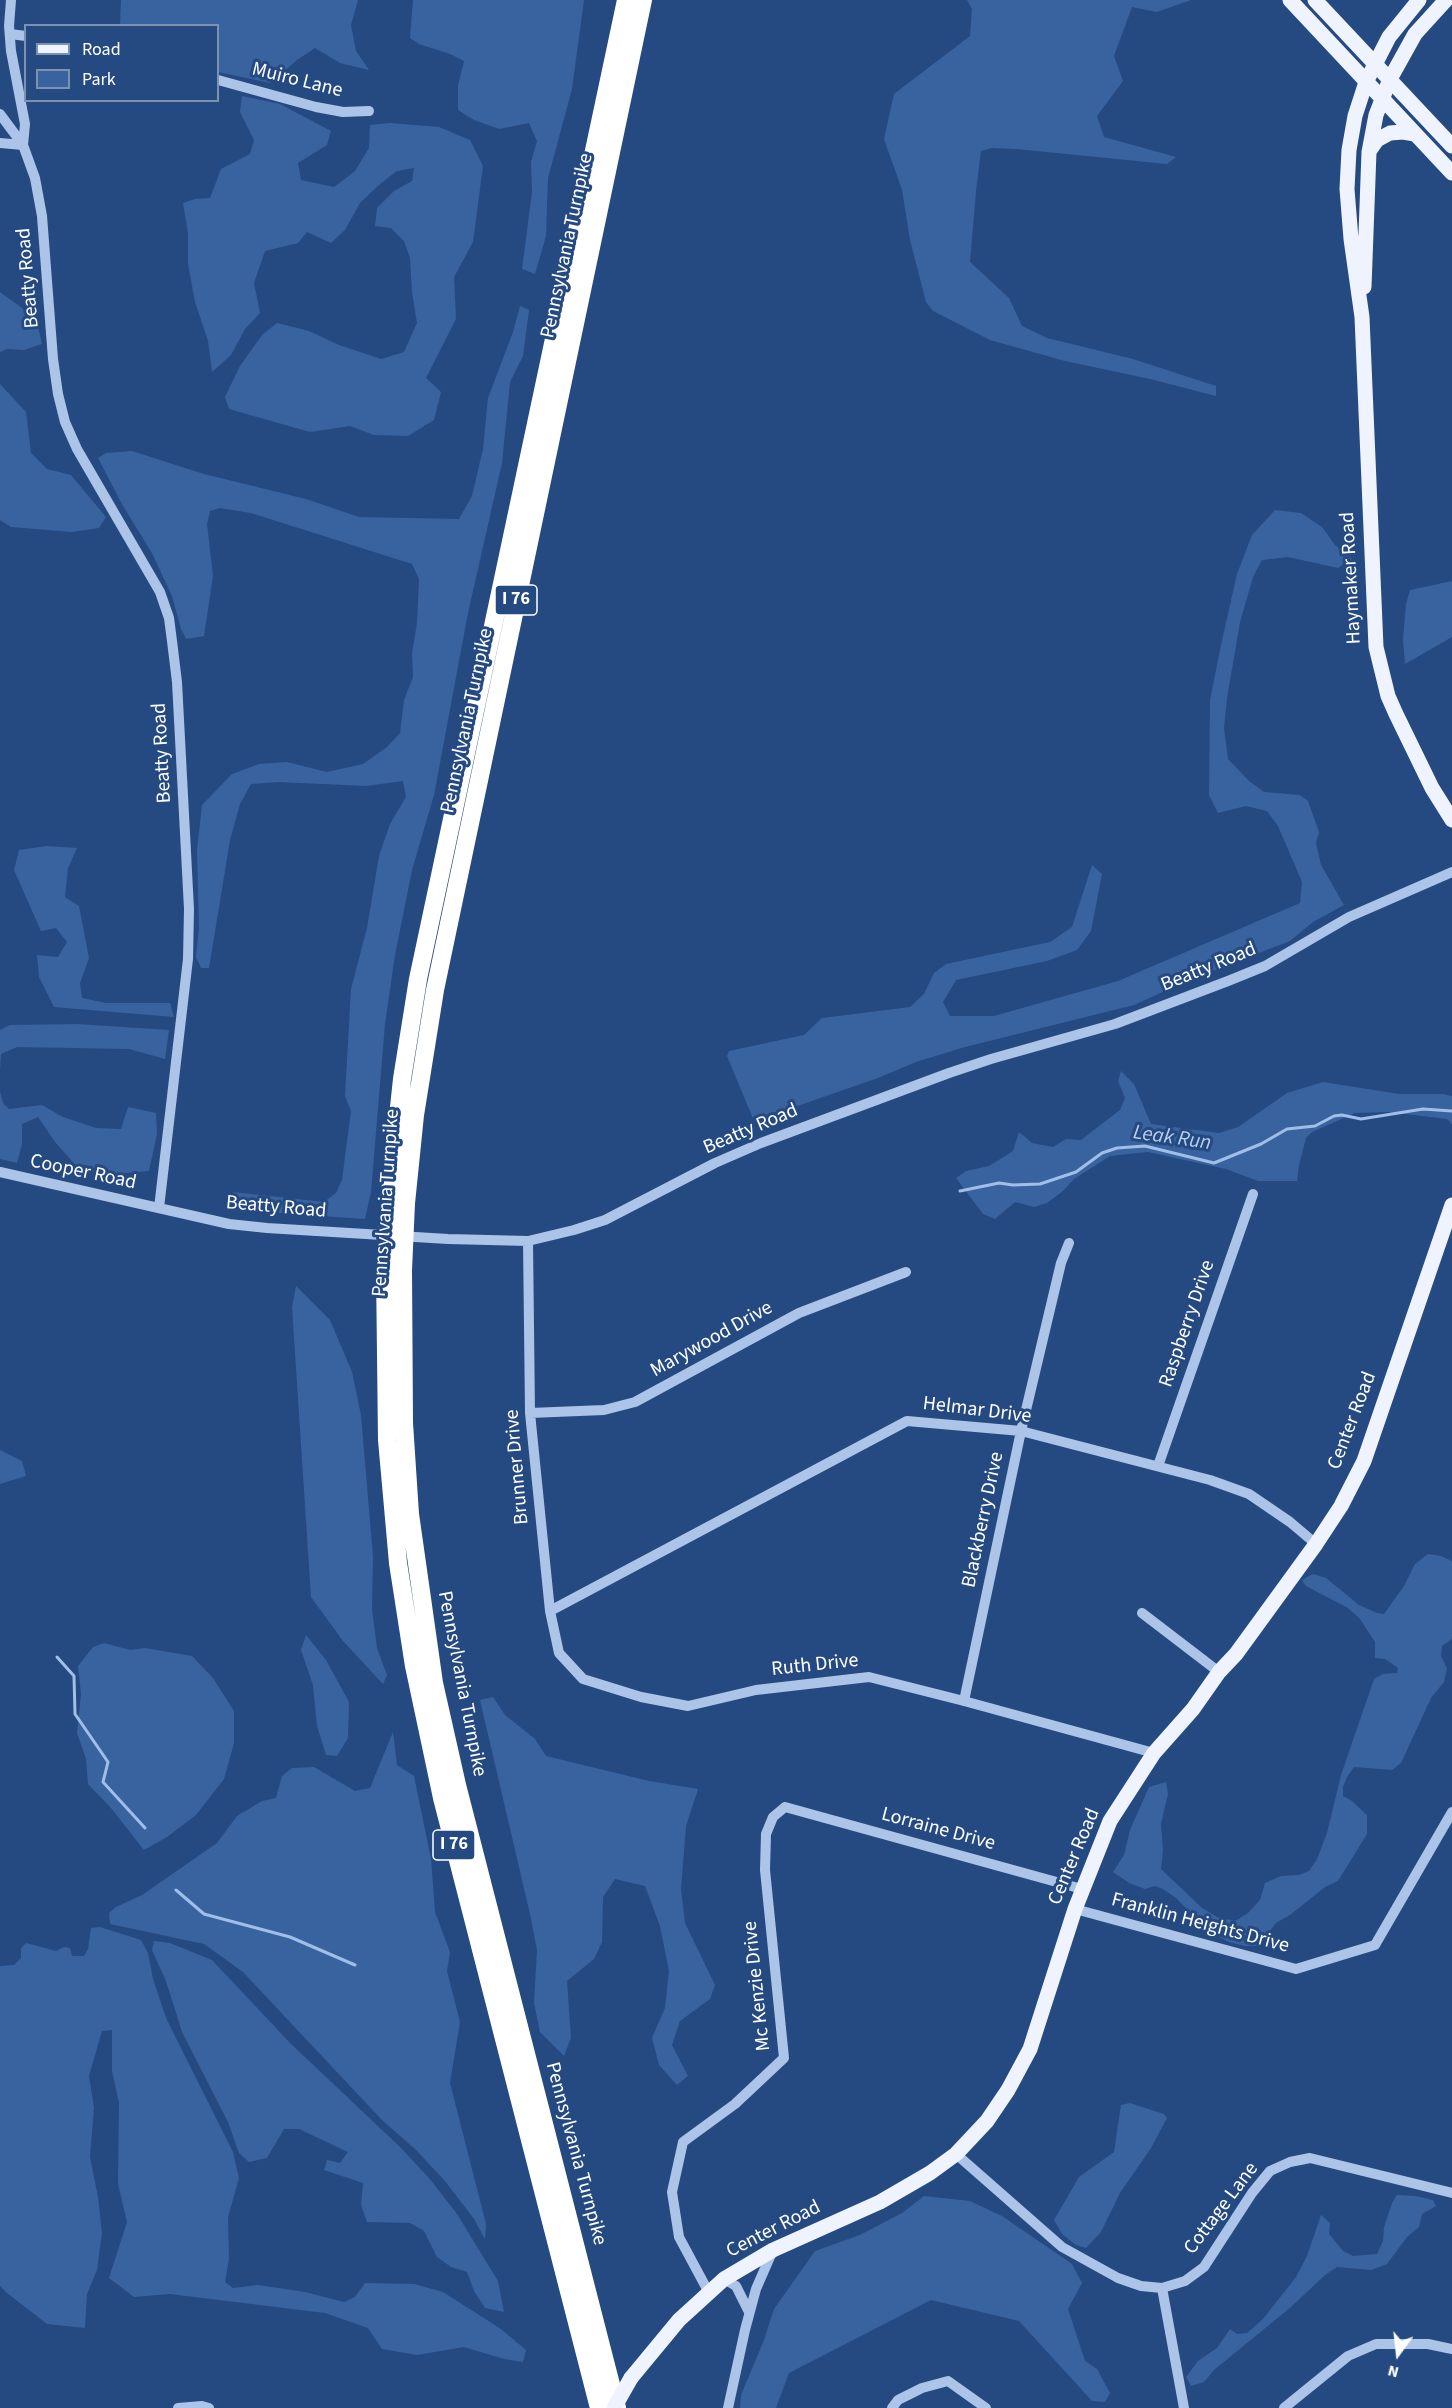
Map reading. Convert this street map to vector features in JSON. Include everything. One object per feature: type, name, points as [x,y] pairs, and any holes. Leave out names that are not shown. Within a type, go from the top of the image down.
[{"type":"highway","name":"Pennsylvania Turnpike","points":[[599,2408],[437,1778],[414,1666],[398,1563],[387,1440],[401,1090],[418,979],[626,0]]},
{"type":"highway","name":"Pennsylvania Turnpike","points":[[398,1202],[435,990],[644,0]]},
{"type":"highway","name":"Pennsylvania Turnpike","points":[[394,1270],[410,1514],[434,1683],[457,1785],[615,2408]]},
{"type":"main road","points":[[1290,0],[1452,173]]},
{"type":"main road","points":[[1314,0],[1452,146]]},
{"type":"main road","name":"Haymaker Road","points":[[1419,0],[1389,37],[1366,81],[1355,116],[1349,150],[1347,189],[1351,239],[1362,317],[1376,646],[1388,696],[1432,788],[1452,820]]},
{"type":"main road","name":"Haymaker Road","points":[[1362,317],[1369,152],[1382,99],[1390,79],[1415,34],[1446,0]]},
{"type":"main road","points":[[1369,152],[1377,140],[1390,132],[1415,134]]},
{"type":"main road","name":"Center Road","points":[[615,2408],[631,2378],[679,2320],[708,2291],[773,2250],[880,2202],[930,2173],[956,2154],[987,2121],[1008,2090],[1030,2049],[1082,1889],[1110,1821],[1154,1753],[1193,1709],[1219,1672],[1236,1654],[1316,1544],[1341,1506],[1364,1461],[1452,1205]]},
{"type":"street","points":[[0,143],[23,145],[26,124],[10,34],[11,0]]},
{"type":"street","points":[[10,34],[24,36]]},
{"type":"street","name":"Muiro Lane","points":[[219,80],[316,107],[344,112],[369,111]]},
{"type":"street","name":"Beatty Road","points":[[0,114],[23,145],[35,178],[42,216],[53,359],[65,422],[77,449],[160,592],[169,618],[177,682],[189,897],[188,949],[159,1208],[229,1224],[448,1239],[528,1241],[574,1230],[605,1220],[715,1162],[761,1143],[991,1059],[1115,1024],[1228,981],[1264,966],[1349,917],[1452,872]]},
{"type":"street","name":"Cooper Road","points":[[0,1172],[159,1208]]},
{"type":"street","name":"Raspberry Drive","points":[[1158,1466],[1253,1194]]},
{"type":"street","name":"Brunner Drive","points":[[528,1241],[530,1413],[550,1611],[560,1653],[583,1679]]},
{"type":"street","name":"Blackberry Drive","points":[[964,1701],[1021,1431],[1061,1263],[1069,1242]]},
{"type":"street","name":"Marywood Drive","points":[[530,1413],[604,1410],[635,1402],[799,1313],[906,1272]]},
{"type":"street","name":"Helmar Drive","points":[[550,1611],[907,1421],[1021,1431],[1158,1466],[1249,1494],[1290,1522],[1316,1544]]},
{"type":"street","points":[[1142,1613],[1219,1672]]},
{"type":"street","name":"Ruth Drive","points":[[583,1679],[640,1697],[688,1706],[756,1690],[869,1677],[1154,1753]]},
{"type":"street","name":"Lorraine Drive","points":[[785,1807],[1082,1889]]},
{"type":"street","name":"Mc Kenzie Drive","points":[[708,2291],[679,2237],[672,2192],[683,2142],[735,2104],[784,2058],[765,1870],[766,1834],[773,1817],[785,1807]]},
{"type":"street","name":"Franklin Heights Drive","points":[[1075,1909],[1296,1969],[1375,1946],[1452,1812]]},
{"type":"street","points":[[956,2154],[1062,2247],[1118,2278],[1141,2286],[1162,2288],[1184,2408]]},
{"type":"street","name":"Cottage Lane","points":[[1162,2288],[1185,2281],[1204,2267],[1252,2193],[1270,2171],[1290,2162],[1310,2158],[1452,2193]]},
{"type":"street","points":[[728,2408],[756,2289],[773,2250]]},
{"type":"street","points":[[724,2279],[736,2286],[750,2312]]},
{"type":"street","points":[[1284,2408],[1348,2356],[1376,2344],[1428,2344],[1452,2349]]},
{"type":"street","points":[[892,2408],[898,2400],[914,2392],[948,2381],[986,2408]]},
{"type":"street","points":[[177,2408],[202,2406],[209,2408]]},
{"type":"green space","points":[[121,0],[358,0],[351,25],[356,51],[369,70],[340,63],[315,48],[270,83],[219,72],[219,24],[120,24]]},
{"type":"green space","points":[[413,0],[584,0],[572,89],[548,178],[546,236],[535,274],[522,269],[532,192],[531,162],[537,141],[529,123],[499,129],[474,120],[458,110],[458,85],[464,61],[419,44],[410,38]]},
{"type":"green space","points":[[967,0],[1191,0],[1157,12],[1132,7],[1114,56],[1123,81],[1097,116],[1104,137],[1176,157],[1167,164],[1016,149],[991,148],[981,151],[970,262],[1009,298],[1022,326],[1047,338],[1133,359],[1216,386],[1216,396],[1065,361],[990,340],[933,311],[926,302],[910,240],[902,190],[884,139],[894,94],[970,36],[972,9]]},
{"type":"green space","points":[[242,96],[280,104],[331,131],[327,145],[298,163],[301,180],[334,187],[355,171],[369,148],[370,125],[390,123],[439,127],[470,140],[483,166],[473,242],[454,277],[456,319],[426,378],[441,392],[434,420],[408,436],[374,435],[350,426],[310,432],[229,409],[225,397],[240,366],[262,335],[277,323],[309,331],[339,345],[381,359],[404,352],[417,323],[410,258],[404,241],[391,228],[375,226],[377,208],[394,191],[412,181],[414,168],[397,171],[380,184],[360,203],[345,230],[331,243],[307,232],[298,243],[265,251],[254,283],[260,313],[245,329],[231,355],[212,372],[208,341],[195,302],[188,264],[188,233],[183,203],[210,198],[221,169],[250,154],[254,140],[240,112]]},
{"type":"green space","points":[[0,292],[36,318],[42,344],[24,350],[7,349],[0,352]]},
{"type":"green space","points":[[520,306],[529,310],[523,356],[510,382],[502,463],[468,613],[434,795],[412,870],[395,955],[385,1024],[371,1192],[365,1219],[234,1210],[233,1192],[324,1202],[336,1193],[342,1180],[351,1111],[345,1096],[351,989],[367,928],[379,856],[390,824],[406,797],[403,781],[366,786],[279,782],[251,784],[240,804],[230,840],[209,968],[201,968],[196,957],[199,927],[197,851],[202,805],[232,774],[259,764],[287,762],[327,772],[363,764],[387,747],[400,733],[404,700],[413,677],[412,654],[417,623],[419,579],[412,564],[251,513],[220,508],[210,511],[207,524],[213,576],[204,636],[186,639],[172,596],[152,553],[123,506],[98,458],[106,453],[132,451],[204,474],[306,499],[359,517],[459,519],[472,496],[483,449],[488,398],[513,332]]},
{"type":"green space","points":[[0,384],[26,412],[31,453],[47,469],[71,475],[106,517],[99,528],[72,532],[11,527],[0,520]]},
{"type":"green space","points":[[1275,510],[1301,513],[1322,527],[1335,545],[1352,559],[1338,568],[1288,557],[1262,560],[1253,577],[1240,622],[1227,698],[1224,728],[1228,759],[1249,781],[1264,792],[1300,795],[1308,801],[1319,832],[1316,843],[1321,865],[1344,905],[1313,922],[1290,941],[1189,980],[1134,1005],[965,1047],[916,1062],[878,1078],[754,1121],[727,1056],[729,1051],[804,1035],[822,1018],[910,1007],[924,994],[934,973],[946,964],[1050,942],[1072,927],[1092,865],[1102,874],[1091,931],[1077,950],[1047,961],[956,980],[943,1002],[950,1016],[994,1016],[1118,981],[1300,903],[1302,882],[1278,826],[1267,811],[1246,806],[1218,813],[1209,795],[1210,700],[1237,574],[1252,535]]},
{"type":"green space","points":[[1452,581],[1452,637],[1405,664],[1403,639],[1406,604],[1410,590]]},
{"type":"green space","points":[[46,846],[77,848],[68,868],[65,897],[79,906],[89,958],[80,983],[82,998],[106,1003],[170,1003],[174,1017],[54,1007],[39,977],[37,955],[58,957],[67,942],[56,928],[41,931],[14,870],[19,850]]},
{"type":"green space","points":[[77,1024],[169,1030],[165,1059],[129,1049],[17,1047],[1,1054],[0,1071],[0,1030],[10,1025]]},
{"type":"green space","points":[[1121,1071],[1134,1084],[1151,1124],[1219,1133],[1238,1127],[1287,1093],[1323,1082],[1399,1094],[1452,1096],[1452,1124],[1447,1119],[1388,1112],[1355,1113],[1312,1132],[1306,1138],[1297,1181],[1258,1181],[1226,1169],[1148,1152],[1110,1156],[1074,1179],[1047,1203],[1034,1207],[1015,1202],[995,1219],[983,1214],[956,1178],[966,1171],[989,1166],[1013,1151],[1019,1132],[1032,1143],[1053,1147],[1066,1139],[1081,1140],[1120,1110],[1125,1098],[1118,1081]]},
{"type":"green space","points":[[0,1091],[3,1103],[9,1109],[42,1105],[63,1117],[96,1128],[121,1129],[128,1107],[156,1113],[157,1134],[149,1171],[101,1175],[79,1169],[55,1142],[38,1117],[22,1124],[22,1144],[17,1163],[0,1159]]},
{"type":"green space","points":[[296,1286],[330,1320],[352,1372],[361,1415],[373,1557],[372,1609],[377,1648],[387,1675],[383,1684],[343,1641],[311,1597],[292,1307]]},
{"type":"green space","points":[[0,1450],[22,1461],[26,1476],[0,1484]]},
{"type":"green space","points":[[1428,1554],[1452,1561],[1452,1639],[1442,1646],[1441,1656],[1447,1668],[1444,1682],[1431,1698],[1401,1763],[1392,1770],[1354,1767],[1347,1777],[1343,1787],[1343,1796],[1367,1815],[1367,1834],[1338,1881],[1325,1887],[1290,1915],[1276,1923],[1258,1946],[1245,1946],[1219,1937],[1163,1889],[1155,1886],[1145,1889],[1129,1883],[1113,1872],[1124,1855],[1130,1830],[1149,1787],[1166,1782],[1168,1794],[1161,1824],[1163,1850],[1161,1869],[1202,1908],[1217,1917],[1235,1921],[1248,1913],[1260,1900],[1265,1883],[1281,1876],[1299,1875],[1309,1871],[1317,1859],[1327,1833],[1341,1775],[1374,1679],[1383,1674],[1397,1673],[1398,1668],[1385,1659],[1375,1658],[1375,1642],[1360,1619],[1348,1608],[1306,1586],[1302,1580],[1313,1574],[1326,1578],[1359,1605],[1384,1614],[1404,1586],[1415,1564]]},
{"type":"green space","points":[[306,1635],[326,1660],[349,1702],[348,1738],[337,1756],[326,1755],[317,1726],[313,1685],[301,1650]]},
{"type":"green space","points":[[104,1643],[130,1650],[145,1648],[192,1656],[213,1678],[234,1711],[234,1743],[224,1779],[196,1815],[167,1837],[144,1850],[111,1808],[88,1784],[86,1759],[77,1733],[81,1694],[78,1666],[93,1647]]},
{"type":"green space","points":[[493,1697],[505,1715],[535,1739],[546,1756],[649,1781],[698,1789],[686,1826],[681,1889],[685,1923],[715,1985],[710,1999],[680,2021],[672,2045],[688,2076],[677,2085],[659,2065],[652,2038],[665,2008],[669,1971],[660,1926],[645,1886],[615,1879],[603,1897],[602,1942],[594,1959],[567,1981],[571,2038],[564,2056],[540,2032],[534,2003],[537,1950],[480,1700]]},
{"type":"green space","points":[[393,1732],[397,1765],[414,1776],[431,1859],[435,1912],[450,1952],[447,1971],[460,2022],[450,2083],[486,2224],[485,2239],[474,2219],[445,2181],[416,2150],[382,2120],[243,1972],[204,1944],[110,1924],[109,1913],[116,1907],[142,1895],[217,1843],[237,1816],[262,1801],[276,1798],[282,1776],[292,1768],[314,1767],[355,1791],[370,1788]]},
{"type":"green space","points":[[100,1927],[141,1940],[148,1953],[153,1979],[166,2018],[233,2152],[239,2178],[228,2217],[229,2259],[225,2282],[233,2288],[258,2285],[305,2292],[344,2302],[355,2297],[365,2283],[414,2284],[443,2292],[501,2329],[526,2350],[523,2362],[464,2347],[417,2355],[382,2349],[368,2328],[325,2313],[170,2294],[134,2297],[109,2278],[127,2222],[118,2184],[119,2103],[112,2071],[112,2030],[102,2031],[89,2076],[94,2108],[90,2157],[102,2233],[97,2270],[87,2294],[85,2328],[47,2324],[0,2286],[0,1966],[14,1965],[21,1958],[21,1948],[26,1943],[56,1951],[64,1947],[70,1948],[72,1956],[84,1956],[88,1949],[91,1928]]},
{"type":"green space","points":[[154,1941],[170,1943],[212,1960],[290,2043],[399,2146],[429,2178],[457,2214],[498,2281],[504,2312],[485,2308],[474,2291],[467,2272],[451,2267],[437,2257],[424,2231],[410,2223],[367,2222],[361,2205],[363,2183],[324,2170],[327,2160],[340,2163],[348,2152],[299,2129],[284,2129],[267,2158],[249,2162],[239,2153],[228,2122],[182,2032],[166,1981],[152,1950]]},
{"type":"green space","points":[[1130,2103],[1164,2114],[1167,2118],[1151,2148],[1120,2193],[1101,2232],[1086,2248],[1076,2245],[1062,2234],[1054,2220],[1079,2177],[1114,2152],[1121,2105]]},
{"type":"green space","points":[[1397,2195],[1433,2200],[1436,2206],[1422,2214],[1419,2227],[1407,2237],[1387,2264],[1371,2270],[1337,2267],[1214,2370],[1204,2382],[1191,2386],[1186,2377],[1198,2361],[1217,2348],[1230,2329],[1237,2334],[1247,2333],[1263,2319],[1296,2277],[1307,2256],[1321,2215],[1330,2223],[1329,2234],[1343,2251],[1353,2256],[1377,2254],[1383,2241],[1384,2227],[1392,2203]]},
{"type":"green space","points":[[924,2196],[970,2201],[1002,2216],[1072,2264],[1082,2283],[1068,2309],[1085,2361],[1097,2369],[1110,2393],[1105,2402],[1092,2401],[1019,2321],[931,2300],[789,2373],[776,2408],[740,2408],[741,2395],[774,2309],[815,2251],[860,2235],[902,2213]]},
{"type":"waterway","name":"Leak Run","points":[[960,1191],[999,1183],[1040,1184],[1076,1172],[1102,1153],[1117,1148],[1145,1146],[1214,1163],[1261,1144],[1287,1129],[1315,1126],[1334,1116],[1342,1115],[1361,1119],[1423,1109],[1452,1111]]},
{"type":"waterway","points":[[57,1657],[74,1676],[75,1714],[108,1762],[103,1782],[145,1828]]},
{"type":"waterway","points":[[176,1890],[204,1914],[290,1937],[355,1965]]}]
